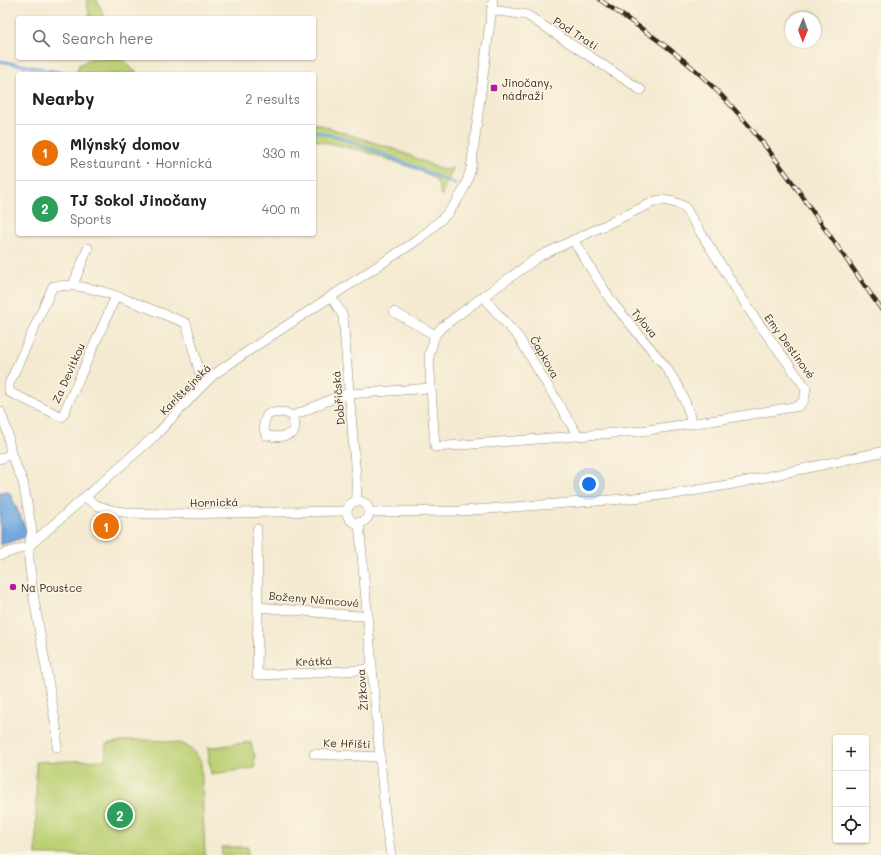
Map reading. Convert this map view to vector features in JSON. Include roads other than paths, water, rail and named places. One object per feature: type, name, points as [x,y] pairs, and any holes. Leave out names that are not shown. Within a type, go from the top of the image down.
[{"type":"street","name":"Karlštejnská","points":[[29,546],[157,434],[202,385],[216,373],[413,243],[433,228],[454,207],[469,178],[471,168],[493,0]]},
{"type":"street","name":"Pod Tratí","points":[[492,10],[526,15],[641,90]]},
{"type":"street","name":"Emy Destinové","points":[[658,200],[673,201],[684,206],[752,314],[806,388],[804,400],[799,406],[780,410],[641,431],[436,447],[429,356],[434,335],[442,327],[540,256],[573,240],[658,200]]},
{"type":"street","name":"Tylova","points":[[573,240],[612,302],[665,366],[678,386],[686,404],[692,424]]},
{"type":"street","points":[[74,285],[88,248]]},
{"type":"street","name":"Za Devítkou","points":[[116,296],[62,417],[9,392],[9,384],[53,286],[74,285],[116,296],[186,323],[202,385]]},
{"type":"street","name":"Dobříčská","points":[[331,296],[343,316],[357,501]]},
{"type":"street","name":"Čapkova","points":[[484,296],[519,338],[578,436]]},
{"type":"street","points":[[394,312],[434,335]]},
{"type":"street","points":[[293,416],[336,397],[349,394],[431,388]]},
{"type":"street","points":[[0,411],[7,430],[11,454],[23,482],[28,506],[32,531],[29,546],[33,593],[57,732],[57,747]]},
{"type":"street","points":[[369,512],[460,511],[624,499],[682,493],[733,484],[881,452]]},
{"type":"street","points":[[0,459],[11,454]]},
{"type":"street","name":"Hornická","points":[[86,496],[96,505],[111,510],[147,514],[347,511]]},
{"type":"street","points":[[357,501],[364,502],[369,512],[366,519],[359,522],[352,521],[347,511],[350,504],[357,501]]},
{"type":"street","name":"Žižkova","points":[[359,522],[386,824],[391,855]]},
{"type":"street","name":"Boženy Němcové","points":[[257,529],[257,675]]},
{"type":"street","points":[[0,555],[29,546]]},
{"type":"street","name":"Boženy Němcové","points":[[258,607],[359,616],[368,615]]},
{"type":"street","name":"Krátká","points":[[257,675],[372,669]]},
{"type":"street","name":"Ke Hřišti","points":[[314,754],[380,757]]},
{"type":"water","points":[[5,491],[10,493],[27,532],[25,537],[0,545],[0,492]]},
{"type":"waterway","points":[[0,61],[59,72]]},
{"type":"waterway","points":[[316,132],[346,139],[455,184]]},
{"type":"railway","points":[[600,0],[681,58],[736,110],[789,177],[881,309]]},
{"type":"place","name":"Jinočany, nádraží","points":[[494,88]]},
{"type":"place","name":"Mlýnský domov","points":[[106,526]]},
{"type":"place","name":"Na Poustce","points":[[13,587]]},
{"type":"place","name":"TJ Sokol Jinočany","points":[[120,815]]}]
